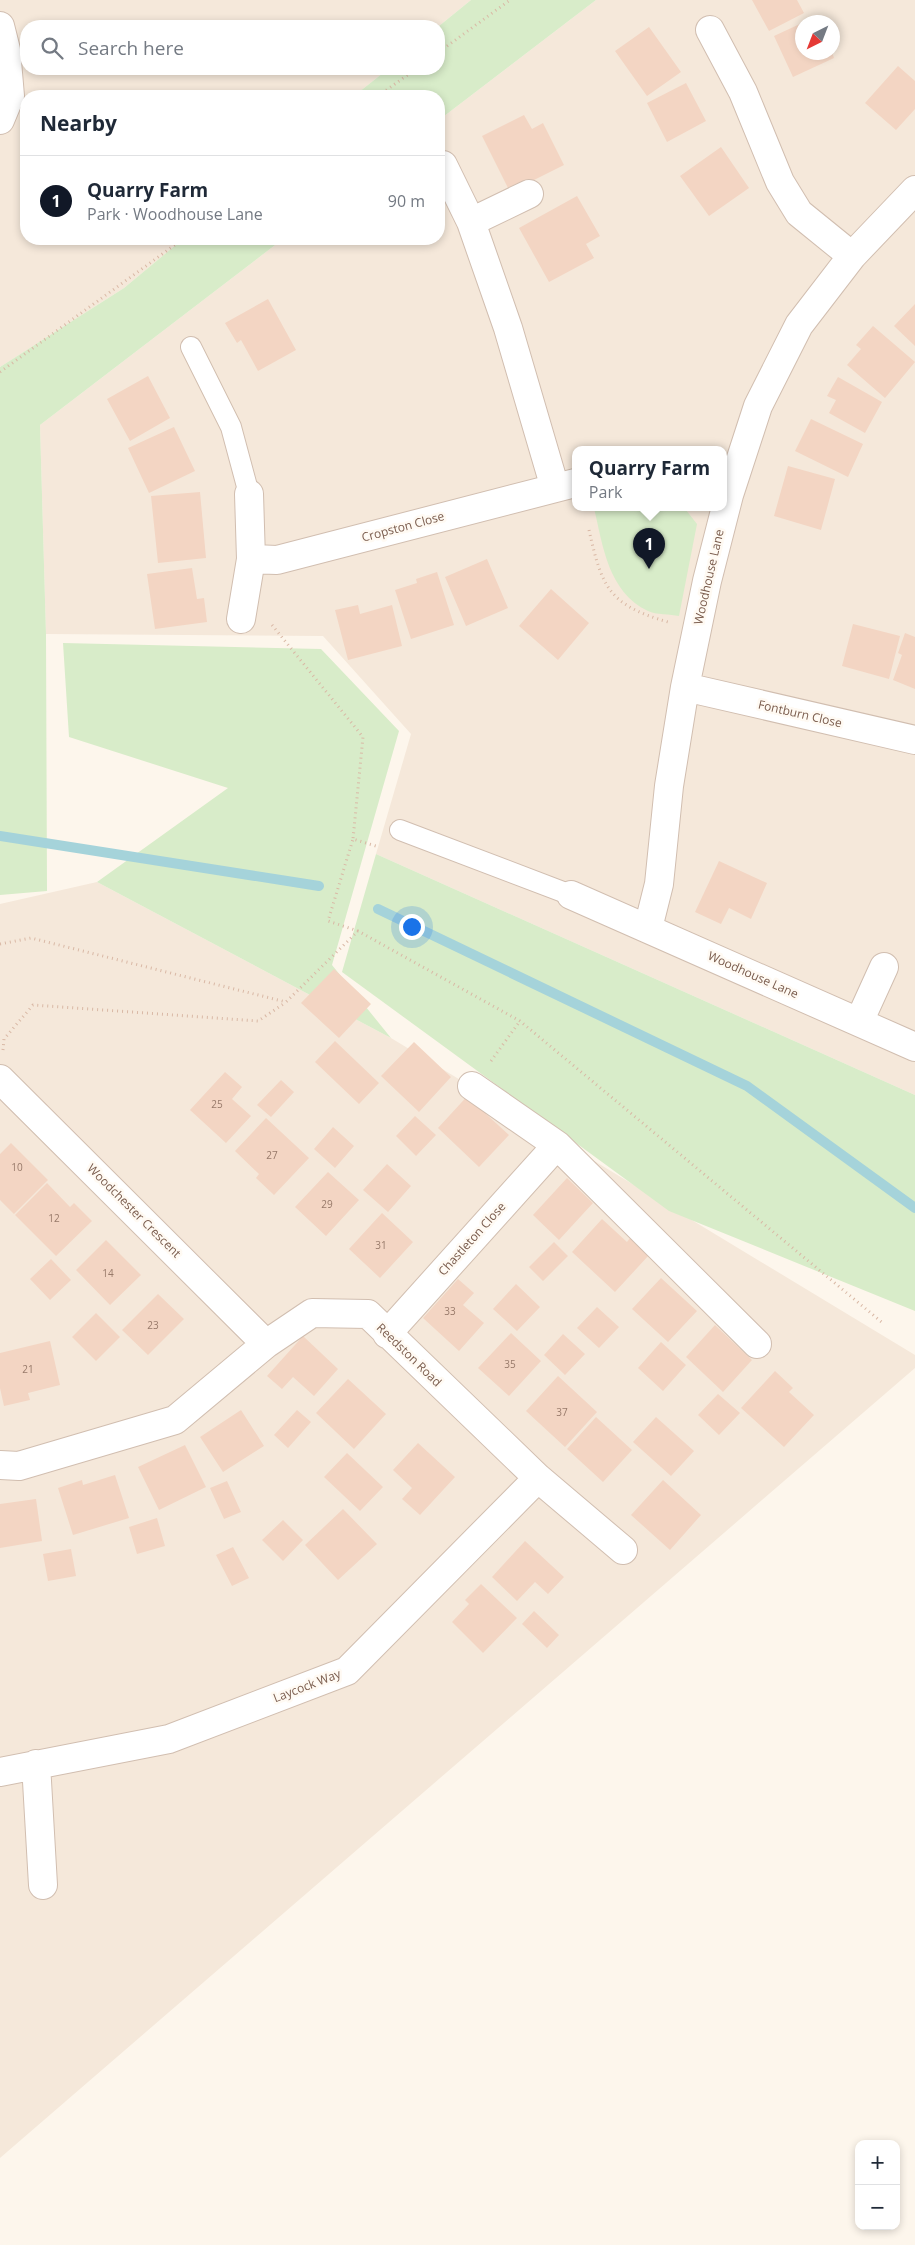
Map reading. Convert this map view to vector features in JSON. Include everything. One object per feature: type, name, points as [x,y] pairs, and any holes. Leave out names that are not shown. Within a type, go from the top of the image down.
[{"type":"street","points":[[0,26],[6,50],[10,96],[0,120]]},
{"type":"street","points":[[710,30],[743,92],[780,182],[799,213],[852,256]]},
{"type":"street","name":"Cropston Close","points":[[251,559],[277,560],[565,485],[471,222],[445,169]]},
{"type":"street","name":"Woodhouse Lane","points":[[727,491],[758,406],[799,326],[852,256],[915,190]]},
{"type":"street","points":[[471,222],[529,194]]},
{"type":"street","points":[[249,494],[255,620]]},
{"type":"street","name":"Woodhouse Lane","points":[[648,928],[660,884],[669,786],[684,686],[722,511]]},
{"type":"street","name":"Fontburn Close","points":[[684,686],[915,740]]},
{"type":"street","name":"Woodhouse Lane","points":[[571,895],[915,1047]]},
{"type":"street","points":[[859,1022],[884,967]]},
{"type":"street","name":"Woodchester Crescent","points":[[1,1069],[266,1344]]},
{"type":"street","points":[[472,1086],[557,1145],[758,1344]]},
{"type":"street","name":"Chastleton Close","points":[[388,1334],[557,1145]]},
{"type":"street","name":"Reedston Road","points":[[0,1464],[19,1466],[175,1420],[266,1344],[312,1313],[368,1314],[538,1478],[623,1550]]},
{"type":"street","name":"Laycock Way","points":[[0,1772],[169,1739],[347,1671],[538,1478]]},
{"type":"street","points":[[36,1764],[43,1885]]},
{"type":"lane","points":[[191,346],[231,427],[249,494]]},
{"type":"lane","points":[[400,830],[571,895]]},
{"type":"path","points":[[445,48],[510,0]]},
{"type":"path","points":[[386,90],[408,75]]},
{"type":"path","points":[[0,372],[175,245]]},
{"type":"path","points":[[589,530],[603,580],[616,598],[637,612],[676,624]]},
{"type":"path","points":[[255,620],[363,737],[353,839],[328,921],[358,930]]},
{"type":"path","points":[[353,839],[382,848]]},
{"type":"path","points":[[1,1069],[4,1039],[33,1005],[258,1021],[286,1002]]},
{"type":"path","points":[[472,1086],[520,1021]]},
{"type":"shaded area","points":[[0,0],[471,0],[445,21],[20,20],[20,75],[380,75],[362,90],[20,90],[20,245],[176,245],[124,288],[0,367]]},
{"type":"shaded area","points":[[596,0],[915,0],[915,1095],[376,854],[411,734],[323,636],[46,634],[40,425],[275,245],[445,245],[445,115]]},
{"type":"shaded area","points":[[97,882],[391,1038],[915,1355],[915,1368],[0,2158],[0,904]]},
{"type":"green space","points":[[471,0],[596,0],[445,115],[445,90],[362,90],[380,75],[445,75],[445,21]]},
{"type":"green space","points":[[176,245],[275,245],[40,425],[46,634],[47,891],[0,895],[0,367],[124,288]]},
{"type":"green space","points":[[595,511],[687,511],[697,524],[679,616],[648,611],[635,603],[616,580],[604,552]]},
{"type":"green space","points":[[63,643],[321,649],[399,731],[332,965],[391,1038],[97,882],[228,788],[69,737]]},
{"type":"green space","points":[[376,854],[915,1095],[915,1311],[669,1211],[342,972]]},
{"type":"building","points":[[752,0],[797,0],[804,13],[795,15],[795,18],[769,31]]},
{"type":"building","points":[[795,26],[795,60],[830,60],[793,77],[774,36]]},
{"type":"building","points":[[649,27],[681,72],[647,96],[615,51]]},
{"type":"building","points":[[898,66],[915,81],[915,109],[896,130],[865,103]]},
{"type":"building","points":[[686,83],[706,121],[667,142],[647,103]]},
{"type":"building","points":[[524,115],[532,129],[543,123],[564,165],[510,192],[482,136]]},
{"type":"building","points":[[721,147],[749,188],[709,216],[680,176]]},
{"type":"building","points":[[577,196],[600,236],[586,244],[594,258],[549,282],[519,228]]},
{"type":"building","points":[[268,299],[296,350],[258,371],[241,340],[237,343],[225,323]]},
{"type":"building","points":[[915,304],[915,346],[894,326]]},
{"type":"building","points":[[873,326],[915,362],[885,398],[847,365],[861,349],[856,345]]},
{"type":"building","points":[[148,376],[170,418],[130,441],[107,399]]},
{"type":"building","points":[[838,377],[882,402],[865,433],[829,413],[836,400],[827,396]]},
{"type":"building","points":[[811,419],[863,444],[848,477],[795,451]]},
{"type":"building","points":[[174,427],[195,471],[149,493],[128,448]]},
{"type":"building","points":[[788,466],[835,479],[821,530],[774,516]]},
{"type":"building","points":[[200,492],[206,558],[158,563],[151,496]]},
{"type":"building","points":[[487,559],[508,608],[466,626],[445,577]]},
{"type":"building","points":[[192,568],[197,599],[204,598],[207,622],[155,629],[147,574]]},
{"type":"building","points":[[437,572],[454,625],[411,639],[395,590],[417,583],[416,579]]},
{"type":"building","points":[[551,589],[589,623],[558,660],[519,626]]},
{"type":"building","points":[[358,605],[360,614],[392,605],[402,646],[348,660],[335,610]]},
{"type":"building","points":[[853,624],[900,636],[889,679],[842,666]]},
{"type":"building","points":[[905,633],[915,637],[915,689],[893,680],[902,655],[898,653]]},
{"type":"building","points":[[719,861],[767,883],[751,919],[729,908],[721,924],[695,912]]},
{"type":"building","points":[[334,969],[371,1004],[339,1038],[301,1003]]},
{"type":"building","points":[[335,1041],[379,1083],[359,1104],[315,1062]]},
{"type":"building","points":[[414,1042],[451,1077],[419,1112],[381,1076]]},
{"type":"building","points":[[225,1072],[242,1087],[232,1099],[251,1116],[226,1143],[190,1110]]},
{"type":"building","points":[[281,1080],[294,1092],[271,1117],[257,1105]]},
{"type":"building","points":[[472,1091],[491,1108],[486,1114],[509,1135],[479,1167],[438,1128]]},
{"type":"building","points":[[415,1116],[436,1135],[416,1156],[396,1136]]},
{"type":"building","points":[[266,1118],[309,1158],[274,1195],[256,1178],[259,1174],[235,1151]]},
{"type":"building","points":[[333,1127],[354,1146],[335,1168],[314,1149]]},
{"type":"building","points":[[11,1143],[48,1180],[14,1214],[0,1200],[0,1154]]},
{"type":"building","points":[[387,1164],[411,1186],[388,1212],[363,1190]]},
{"type":"building","points":[[328,1172],[359,1200],[326,1236],[295,1207]]},
{"type":"building","points":[[567,1178],[593,1203],[559,1240],[533,1215]]},
{"type":"building","points":[[47,1183],[70,1207],[74,1203],[92,1221],[56,1256],[15,1215]]},
{"type":"building","points":[[382,1213],[413,1242],[380,1278],[349,1249]]},
{"type":"building","points":[[602,1219],[627,1242],[630,1238],[649,1255],[615,1292],[572,1252]]},
{"type":"building","points":[[106,1240],[141,1275],[110,1305],[76,1270]]},
{"type":"building","points":[[554,1242],[568,1256],[543,1281],[529,1267]]},
{"type":"building","points":[[51,1259],[71,1280],[50,1300],[30,1279]]},
{"type":"building","points":[[661,1278],[697,1311],[668,1342],[632,1309]]},
{"type":"building","points":[[458,1279],[474,1293],[463,1305],[484,1323],[459,1351],[423,1318]]},
{"type":"building","points":[[516,1284],[540,1307],[517,1331],[493,1309]]},
{"type":"building","points":[[158,1294],[184,1319],[148,1355],[122,1330]]},
{"type":"building","points":[[597,1307],[619,1327],[599,1348],[577,1328]]},
{"type":"building","points":[[96,1313],[120,1337],[96,1361],[72,1337]]},
{"type":"building","points":[[715,1325],[752,1360],[723,1392],[686,1357]]},
{"type":"building","points":[[511,1333],[541,1361],[509,1396],[478,1368]]},
{"type":"building","points":[[563,1334],[585,1354],[565,1375],[544,1355]]},
{"type":"building","points":[[303,1336],[338,1369],[314,1396],[293,1377],[282,1389],[267,1376]]},
{"type":"building","points":[[50,1341],[60,1385],[28,1393],[30,1400],[4,1406],[0,1388],[0,1353]]},
{"type":"building","points":[[661,1342],[686,1365],[663,1391],[638,1368]]},
{"type":"building","points":[[775,1371],[793,1388],[789,1392],[814,1415],[784,1447],[741,1408]]},
{"type":"building","points":[[558,1376],[597,1412],[565,1447],[526,1411]]},
{"type":"building","points":[[348,1379],[386,1414],[354,1449],[316,1413]]},
{"type":"building","points":[[718,1394],[740,1413],[719,1435],[698,1415]]},
{"type":"building","points":[[241,1410],[264,1446],[223,1472],[200,1437]]},
{"type":"building","points":[[297,1410],[311,1422],[288,1448],[274,1435]]},
{"type":"building","points":[[596,1417],[632,1450],[603,1482],[567,1449]]},
{"type":"building","points":[[656,1417],[694,1451],[671,1476],[633,1442]]},
{"type":"building","points":[[418,1443],[455,1477],[420,1515],[402,1499],[412,1488],[393,1470]]},
{"type":"building","points":[[185,1445],[206,1487],[159,1510],[138,1467]]},
{"type":"building","points":[[347,1453],[383,1487],[360,1511],[324,1477]]},
{"type":"building","points":[[115,1475],[129,1518],[73,1535],[58,1488],[82,1480],[83,1485]]},
{"type":"building","points":[[663,1480],[701,1515],[670,1550],[631,1515]]},
{"type":"building","points":[[227,1481],[241,1512],[224,1519],[210,1488]]},
{"type":"building","points":[[36,1499],[42,1541],[0,1548],[0,1504]]},
{"type":"building","points":[[343,1509],[377,1544],[338,1580],[305,1545]]},
{"type":"building","points":[[157,1518],[165,1546],[137,1554],[129,1527]]},
{"type":"building","points":[[283,1520],[303,1540],[283,1561],[262,1540]]},
{"type":"building","points":[[525,1541],[564,1577],[548,1594],[535,1582],[517,1601],[492,1577]]},
{"type":"building","points":[[233,1547],[249,1578],[232,1586],[216,1555]]},
{"type":"building","points":[[71,1549],[76,1576],[48,1581],[43,1554]]},
{"type":"building","points":[[481,1584],[517,1618],[483,1653],[452,1622],[469,1604],[465,1600]]},
{"type":"building","points":[[534,1611],[559,1635],[547,1648],[522,1624]]},
{"type":"waterway","points":[[0,836],[319,886]]},
{"type":"waterway","points":[[378,909],[747,1086],[915,1208]]},
{"type":"place","name":"Quarry Farm","points":[[649,569]]}]
